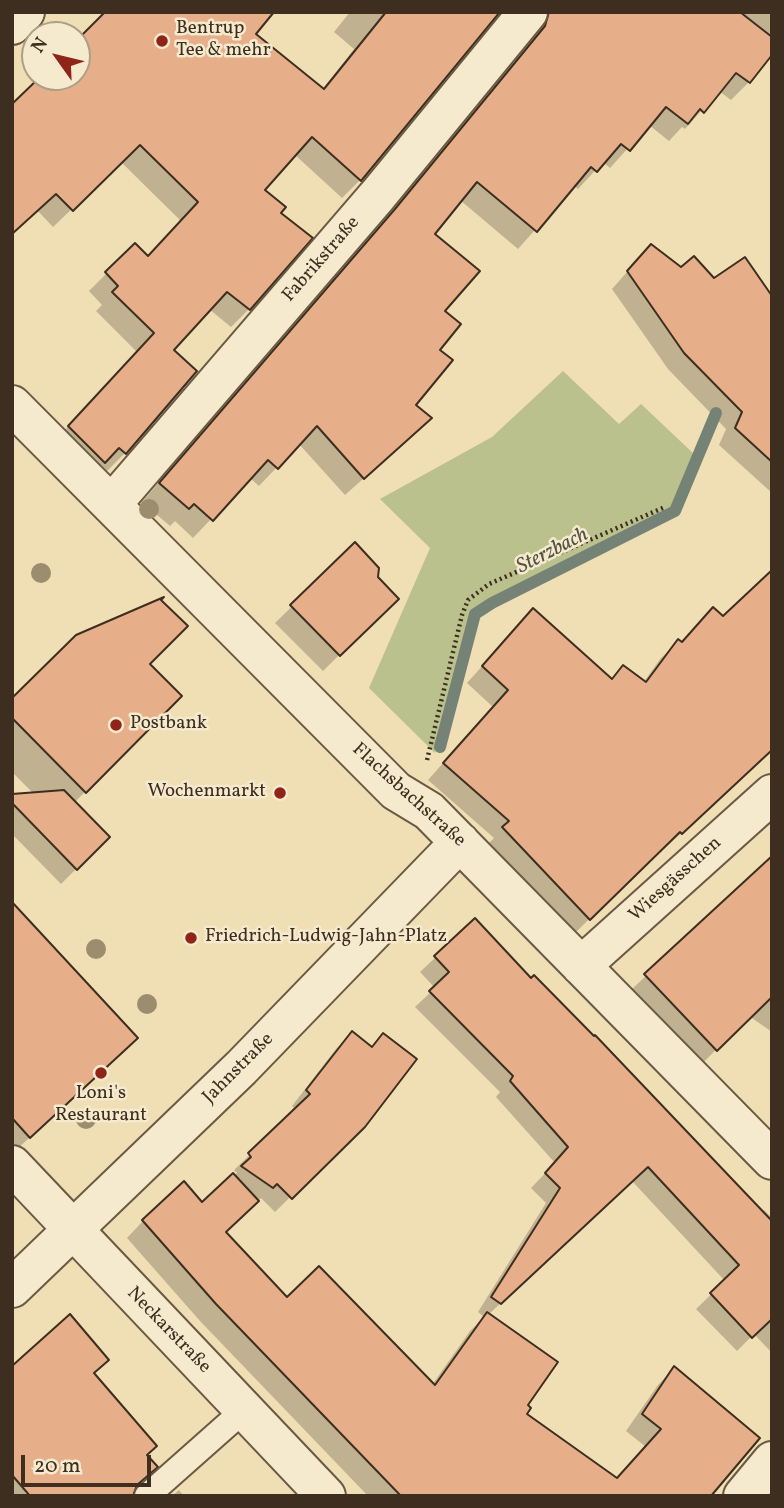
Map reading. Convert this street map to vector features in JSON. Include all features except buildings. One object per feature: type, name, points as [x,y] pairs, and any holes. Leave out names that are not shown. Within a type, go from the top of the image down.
[{"type":"street","points":[[12,25],[25,12]]},
{"type":"street","name":"Fabrikstraße","points":[[112,504],[378,195],[528,12]]},
{"type":"street","name":"Flachsbachstraße","points":[[12,405],[396,791],[429,811],[772,1160]]},
{"type":"street","name":"Wiesgässchen","points":[[581,966],[772,794]]},
{"type":"street","name":"Jahnstraße","points":[[12,1288],[241,1068],[460,842]]},
{"type":"street","name":"Neckarstraße","points":[[12,1165],[326,1496]]},
{"type":"street","points":[[743,1496],[772,1461]]},
{"type":"lane","points":[[147,1496],[244,1410]]},
{"type":"path","points":[[396,791],[426,762],[431,750],[462,615],[468,600],[489,584],[665,507]]},
{"type":"green space","points":[[563,371],[619,424],[641,404],[694,454],[672,506],[472,609],[435,753],[369,688],[430,548],[380,499],[492,437]]},
{"type":"waterway","name":"Sterzbach","points":[[440,747],[475,614],[675,511],[716,413]]},
{"type":"place","name":"Bentrup Tee & mehr","points":[[162,41]]},
{"type":"place","name":"Postbank","points":[[116,725]]},
{"type":"place","name":"Wochenmarkt","points":[[280,793]]},
{"type":"place","name":"Friedrich-Ludwig-Jahn-Platz","points":[[191,938]]},
{"type":"place","name":"Loni's Restaurant","points":[[101,1073]]}]
